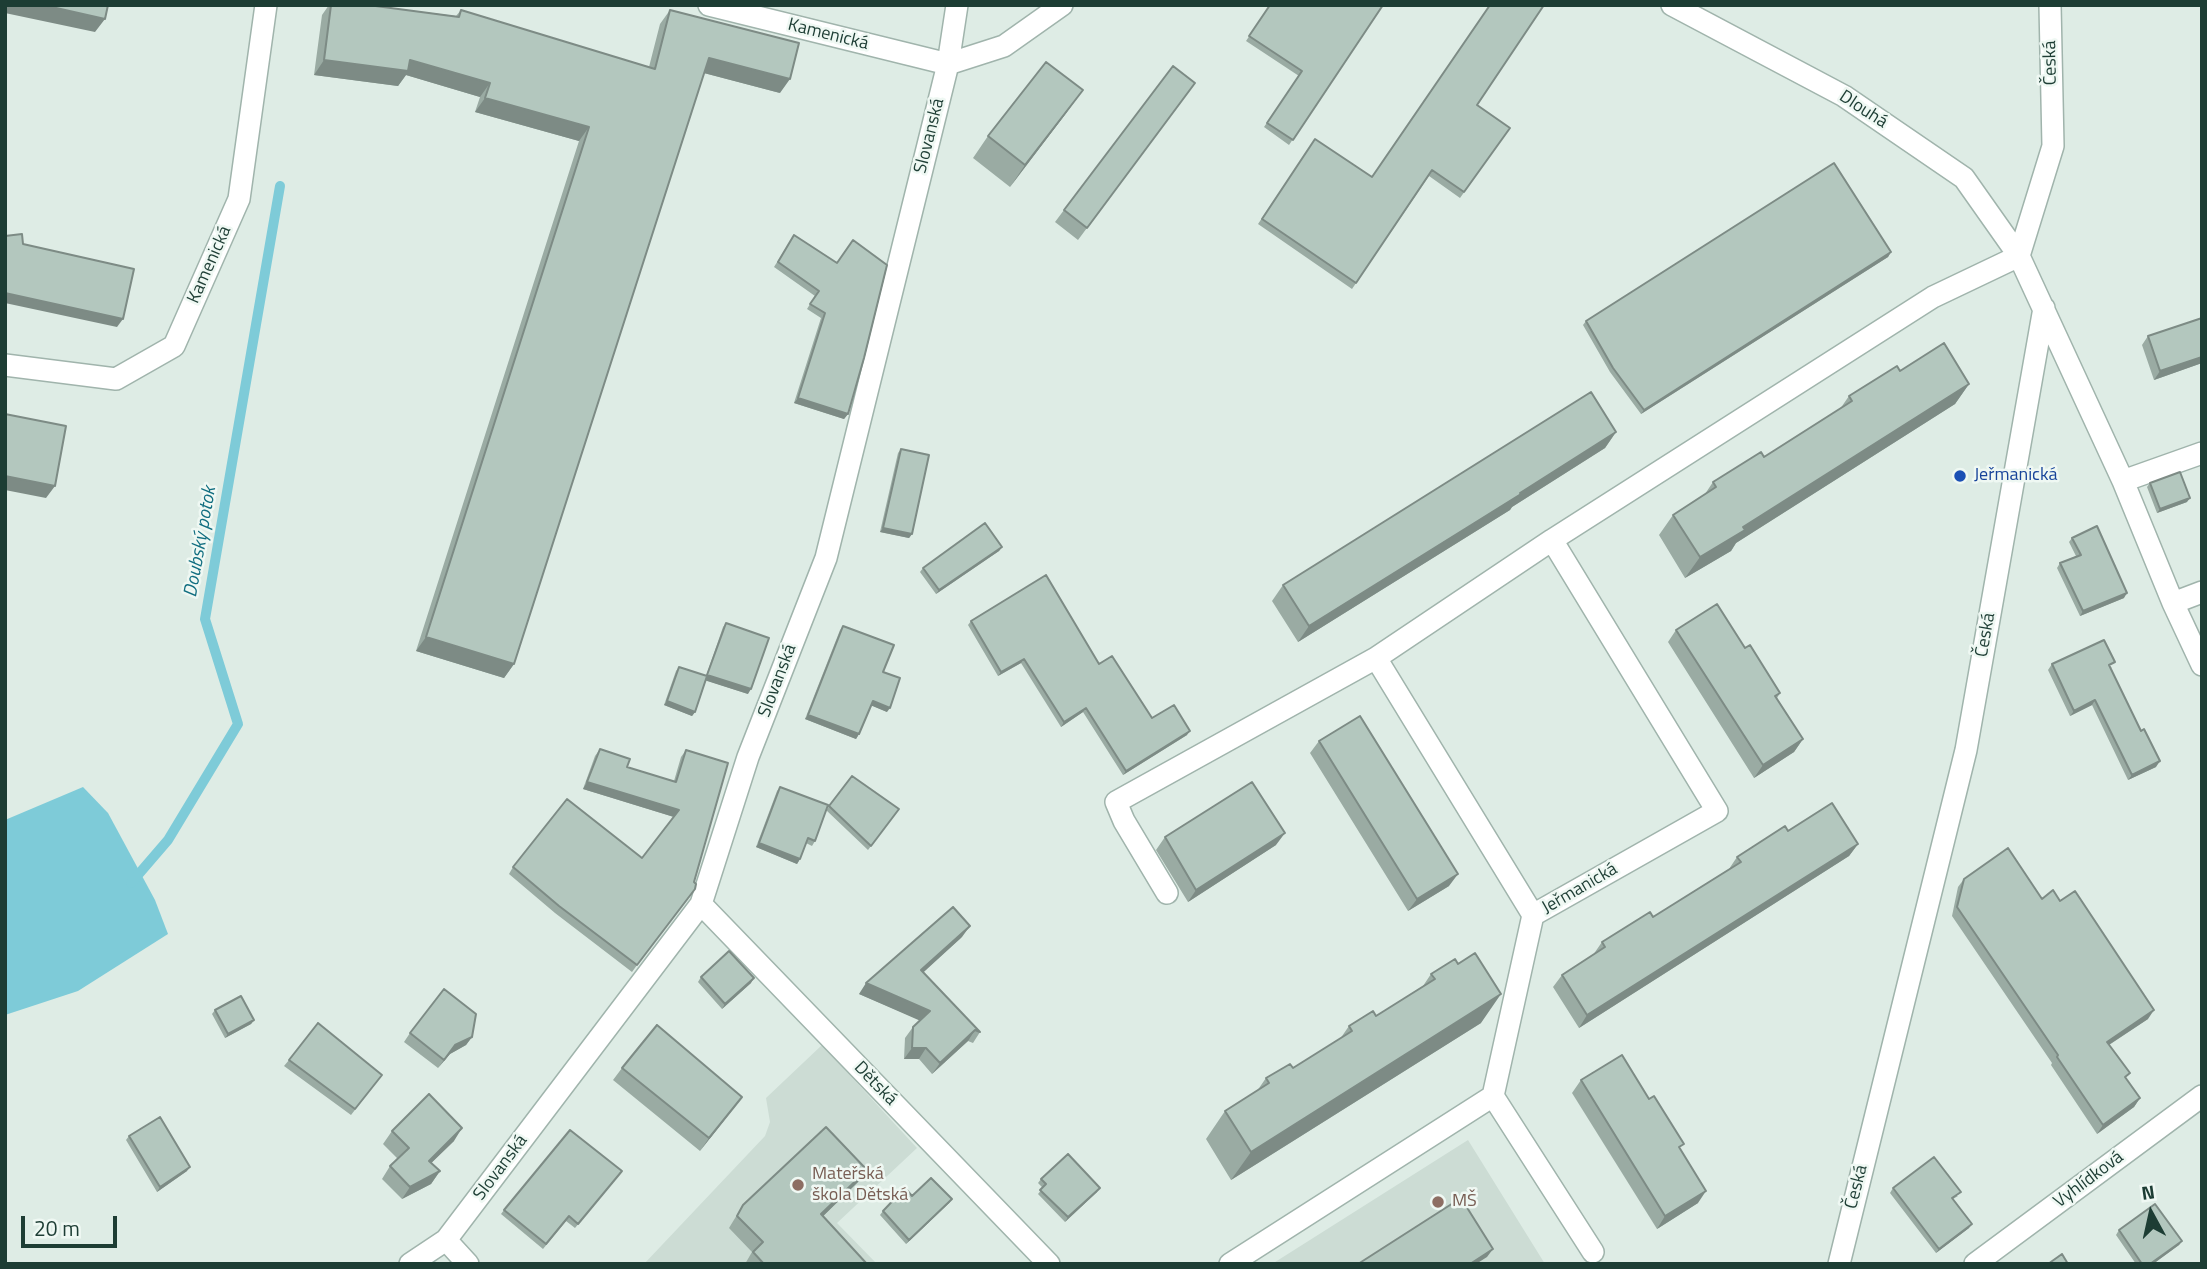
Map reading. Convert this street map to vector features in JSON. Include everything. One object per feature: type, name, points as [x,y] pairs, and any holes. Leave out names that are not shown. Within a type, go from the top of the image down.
[{"type":"street","name":"Kamenická","points":[[5,365],[116,379],[174,346],[239,199],[266,5]]},
{"type":"street","name":"Kamenická","points":[[709,5],[948,64]]},
{"type":"street","name":"Slovanská","points":[[410,1264],[446,1240],[701,904],[748,757],[826,558],[948,64],[957,5]]},
{"type":"street","points":[[948,64],[1004,46],[1062,5]]},
{"type":"street","name":"Dlouhá","points":[[1672,5],[1843,96],[1964,178],[2019,256]]},
{"type":"street","name":"Česká","points":[[2019,256],[2053,146],[2050,5]]},
{"type":"street","points":[[1167,894],[1124,821],[1116,802],[1376,658],[1552,540],[1933,297],[2019,256],[2123,481],[2173,603],[2202,665]]},
{"type":"street","name":"Česká","points":[[1839,1264],[1966,750],[2044,308]]},
{"type":"street","points":[[2123,481],[2202,453]]},
{"type":"street","name":"Jeřmanická","points":[[1533,915],[1717,811],[1552,540]]},
{"type":"street","points":[[2173,603],[2202,592]]},
{"type":"street","name":"Jeřmanická","points":[[1376,658],[1533,915],[1493,1096]]},
{"type":"street","name":"Dětská","points":[[701,904],[1049,1264]]},
{"type":"street","points":[[1230,1264],[1493,1096],[1593,1252]]},
{"type":"street","name":"Vyhlídková","points":[[1975,1264],[2202,1096]]},
{"type":"street","points":[[446,1240],[468,1264]]},
{"type":"shaded area","name":"Mateřská škola Dětská","points":[[822,1045],[917,1148],[837,1223],[877,1264],[644,1264],[765,1136],[770,1122],[766,1098]]},
{"type":"shaded area","name":"MŠ","points":[[1468,1140],[1545,1264],[1272,1264]]},
{"type":"water","points":[[83,787],[108,813],[155,900],[168,934],[78,991],[5,1015],[5,820]]},
{"type":"building","points":[[43,5],[108,5],[105,19]]},
{"type":"building","points":[[331,5],[368,5],[459,17],[461,10],[655,69],[670,10],[799,43],[790,79],[709,58],[514,664],[426,637],[589,127],[485,98],[490,83],[410,60],[408,71],[324,60]]},
{"type":"building","points":[[1270,5],[1383,5],[1293,140],[1267,123],[1302,71],[1249,36]]},
{"type":"building","points":[[1490,5],[1544,5],[1477,105],[1510,128],[1464,192],[1432,170],[1356,283],[1262,219],[1315,139],[1372,177]]},
{"type":"building","points":[[1046,62],[1083,90],[1025,165],[988,136]]},
{"type":"building","points":[[1173,66],[1195,83],[1087,228],[1064,210]]},
{"type":"building","points":[[1834,163],[1891,252],[1644,410],[1613,368],[1586,321]]},
{"type":"building","points":[[22,234],[23,244],[134,269],[123,319],[5,293],[5,236]]},
{"type":"building","points":[[794,235],[837,263],[853,240],[887,265],[848,414],[798,398],[825,313],[810,304],[819,291],[778,262]]},
{"type":"building","points":[[2202,318],[2202,357],[2160,371],[2148,336]]},
{"type":"building","points":[[1944,343],[1969,384],[1700,557],[1673,515],[1716,487],[1713,482],[1761,452],[1764,457],[1852,401],[1849,396],[1897,366],[1900,371]]},
{"type":"building","points":[[1591,392],[1616,432],[1309,626],[1283,585]]},
{"type":"building","points":[[5,414],[66,426],[55,486],[5,476]]},
{"type":"building","points":[[901,449],[929,455],[912,534],[883,528]]},
{"type":"building","points":[[2180,472],[2190,498],[2160,509],[2150,483]]},
{"type":"building","points":[[985,523],[1002,547],[939,590],[923,568]]},
{"type":"building","points":[[2097,526],[2127,593],[2083,611],[2060,563],[2081,555],[2072,538]]},
{"type":"building","points":[[1046,575],[1099,664],[1112,656],[1152,718],[1174,705],[1190,731],[1126,771],[1086,708],[1064,722],[1024,659],[1001,672],[971,621]]},
{"type":"building","points":[[1717,604],[1745,648],[1750,645],[1780,693],[1775,696],[1803,739],[1763,765],[1676,630]]},
{"type":"building","points":[[726,623],[769,638],[751,689],[707,675]]},
{"type":"building","points":[[843,626],[894,645],[883,672],[900,678],[890,708],[873,701],[859,734],[808,715]]},
{"type":"building","points":[[2104,640],[2115,662],[2109,665],[2141,731],[2144,729],[2160,761],[2132,775],[2095,700],[2074,711],[2052,664]]},
{"type":"building","points":[[679,667],[707,676],[695,712],[667,701]]},
{"type":"building","points":[[1360,716],[1458,874],[1417,899],[1319,741]]},
{"type":"building","points":[[600,749],[630,759],[627,767],[676,782],[686,750],[728,763],[694,882],[695,889],[637,965],[513,867],[567,799],[642,858],[679,810],[587,782]]},
{"type":"building","points":[[852,776],[899,809],[871,846],[829,806]]},
{"type":"building","points":[[1252,782],[1285,833],[1196,890],[1165,837]]},
{"type":"building","points":[[780,787],[828,805],[815,841],[808,838],[800,859],[759,843]]},
{"type":"building","points":[[1832,803],[1858,844],[1587,1015],[1562,975],[1605,947],[1602,942],[1650,912],[1653,917],[1741,862],[1737,857],[1785,826],[1788,831]]},
{"type":"building","points":[[2008,848],[2042,899],[2053,890],[2060,901],[2075,891],[2154,1010],[2107,1042],[2130,1073],[2125,1077],[2140,1098],[2103,1125],[1957,907],[1964,879]]},
{"type":"building","points":[[953,907],[970,926],[921,970],[980,1032],[975,1030],[940,1063],[926,1048],[912,1048],[913,1027],[930,1011],[866,983]]},
{"type":"building","points":[[729,951],[754,978],[725,1004],[701,977]]},
{"type":"building","points":[[1475,953],[1501,994],[1251,1152],[1225,1111],[1269,1083],[1266,1078],[1290,1064],[1293,1068],[1352,1031],[1349,1026],[1373,1011],[1376,1016],[1435,979],[1431,974],[1455,959],[1458,964]]},
{"type":"building","points":[[444,989],[476,1014],[472,1037],[455,1045],[444,1060],[410,1033]]},
{"type":"building","points":[[241,996],[254,1020],[228,1034],[215,1010]]},
{"type":"building","points":[[318,1023],[382,1075],[355,1109],[289,1060]]},
{"type":"building","points":[[657,1025],[742,1097],[709,1138],[622,1068]]},
{"type":"building","points":[[1622,1055],[1649,1099],[1654,1096],[1684,1144],[1679,1147],[1706,1191],[1665,1216],[1581,1080]]},
{"type":"building","points":[[429,1094],[462,1128],[429,1161],[440,1171],[410,1187],[390,1166],[409,1148],[392,1131]]},
{"type":"building","points":[[160,1117],[190,1167],[160,1187],[129,1136]]},
{"type":"building","points":[[826,1127],[867,1170],[821,1214],[867,1264],[764,1264],[753,1252],[763,1242],[737,1216],[743,1205]]},
{"type":"building","points":[[570,1130],[622,1171],[578,1224],[569,1216],[546,1244],[504,1210]]},
{"type":"building","points":[[1068,1154],[1100,1188],[1068,1217],[1040,1190],[1046,1184],[1041,1179]]},
{"type":"building","points":[[1934,1157],[1961,1192],[1952,1198],[1972,1224],[1939,1249],[1893,1188]]},
{"type":"building","points":[[931,1178],[952,1199],[909,1240],[883,1211],[905,1188],[912,1196]]},
{"type":"building","points":[[1461,1198],[1493,1249],[1470,1264],[1358,1264]]},
{"type":"building","points":[[2155,1204],[2182,1241],[2150,1264],[2142,1264],[2119,1230]]},
{"type":"building","points":[[2062,1254],[2068,1264],[2048,1264]]},
{"type":"waterway","name":"Doubský potok","points":[[131,883],[168,840],[238,724],[205,619],[280,186]]},
{"type":"place","name":"Jeřmanická","points":[[1960,476]]},
{"type":"place","name":"Mateřská škola Dětská","points":[[798,1185]]},
{"type":"place","name":"MŠ","points":[[1438,1202]]}]
